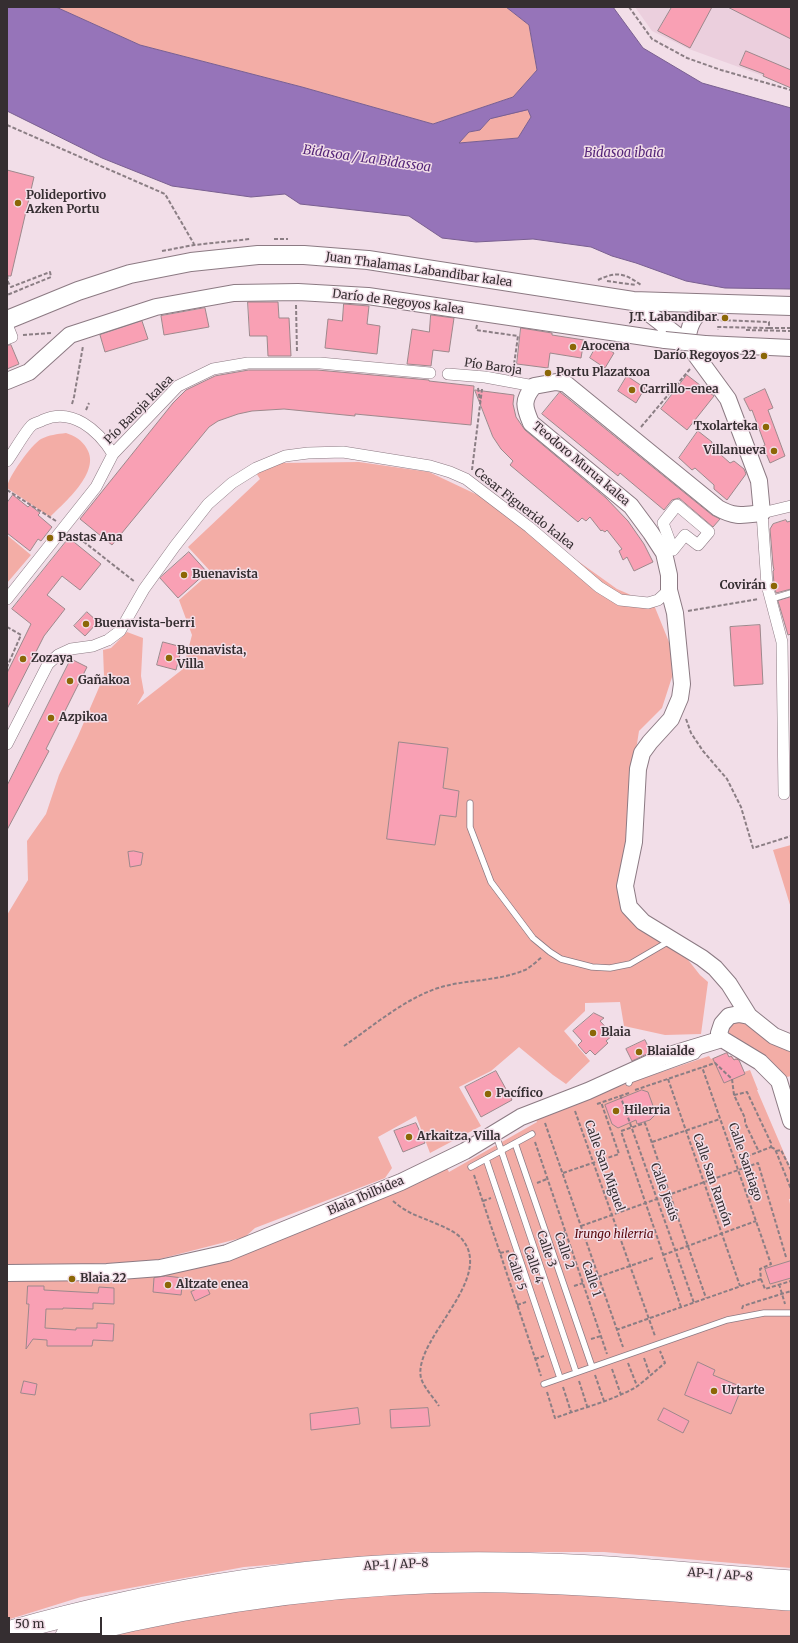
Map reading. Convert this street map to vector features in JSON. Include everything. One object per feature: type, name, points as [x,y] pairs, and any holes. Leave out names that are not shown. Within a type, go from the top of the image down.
[{"type":"highway","name":"AP-1 / AP-8","points":[[7,1632],[107,1605],[207,1586],[283,1575],[390,1565],[462,1563],[562,1564],[791,1581]]},
{"type":"highway","name":"AP-1 / AP-8","points":[[66,1636],[168,1613],[224,1603],[329,1590],[392,1585],[505,1582],[561,1584],[791,1600]]},
{"type":"main road","name":"Juan Thalamas Labandibar kalea","points":[[8,329],[78,291],[130,274],[191,262],[258,255],[304,254],[368,260],[633,301],[791,306]]},
{"type":"street","name":"Darío de Regoyos kalea","points":[[7,381],[29,372],[70,335],[156,306],[234,293],[298,292],[368,296],[665,340],[789,349]]},
{"type":"street","points":[[633,301],[687,343],[728,399],[759,481],[767,585],[782,642],[784,794]]},
{"type":"street","points":[[687,343],[688,329],[692,321],[706,304]]},
{"type":"street","name":"Pío Baroja kalea","points":[[7,599],[96,487],[112,454],[178,386],[213,369],[248,363],[320,363],[430,373]]},
{"type":"street","name":"Pío Baroja","points":[[448,374],[485,377],[534,386]]},
{"type":"street","points":[[534,386],[556,382],[566,384],[718,508],[730,514],[745,515],[762,513],[791,506]]},
{"type":"street","name":"Teodoro Murua kalea","points":[[534,386],[527,395],[525,409],[531,423],[631,506],[664,553],[669,575],[669,590],[676,614],[682,684],[680,698],[671,718],[642,753],[638,769],[634,842],[625,886],[629,907],[643,922],[702,958],[715,968],[729,984],[749,1016],[774,1036],[791,1043]]},
{"type":"street","points":[[7,460],[32,425],[52,416],[75,418],[91,428],[104,440],[112,454]]},
{"type":"street","name":"Cesar Figuerido kalea","points":[[7,744],[48,664],[58,655],[71,649],[94,646],[108,640],[120,631],[144,589],[208,504],[232,484],[256,468],[284,456],[308,453],[343,452],[430,466],[450,472],[466,480],[529,527],[599,587],[620,600],[648,603],[658,600],[669,590]]},
{"type":"street","points":[[677,505],[709,532],[698,545],[685,536],[673,550],[662,523],[677,505]]},
{"type":"street","points":[[729,984],[722,1031],[785,1082],[791,1121]]},
{"type":"street","name":"Blaia Ibilbidea","points":[[7,1273],[107,1272],[160,1268],[226,1253],[382,1190],[464,1151],[521,1117],[588,1091],[663,1058],[704,1044],[722,1031],[729,1016],[739,1014],[749,1016]]},
{"type":"lane","points":[[770,598],[791,593]]},
{"type":"lane","points":[[470,803],[470,827],[491,882],[533,938],[550,952],[561,959],[592,967],[610,968],[630,964],[671,940]]},
{"type":"lane","points":[[629,1083],[630,1080],[696,1056],[704,1044]]},
{"type":"lane","name":"Calle 3","points":[[495,1132],[576,1372]]},
{"type":"lane","points":[[471,1167],[532,1134]]},
{"type":"lane","name":"Calle 2","points":[[515,1143],[592,1367]]},
{"type":"lane","name":"Calle 4","points":[[486,1159],[560,1378]]},
{"type":"lane","points":[[544,1384],[727,1320],[764,1313],[791,1313]]},
{"type":"path","points":[[629,7],[652,39],[687,58],[721,70],[791,90]]},
{"type":"path","points":[[7,125],[165,194],[194,245]]},
{"type":"path","points":[[7,275],[8,282],[12,287],[50,272],[51,277],[7,294]]},
{"type":"path","points":[[596,280],[642,286]]},
{"type":"path","points":[[297,355],[296,310],[298,292]]},
{"type":"path","points":[[706,304],[705,316],[712,316],[716,320],[769,322],[769,328]]},
{"type":"path","points":[[791,328],[718,327],[718,330],[791,331]]},
{"type":"path","points":[[8,329],[70,335]]},
{"type":"path","points":[[72,404],[86,329]]},
{"type":"path","points":[[476,330],[518,336],[514,368]]},
{"type":"path","points":[[632,437],[699,359]]},
{"type":"path","points":[[466,470],[471,472],[481,398]]},
{"type":"path","points":[[86,410],[89,403]]},
{"type":"path","points":[[7,490],[57,521]]},
{"type":"path","points":[[74,534],[135,583]]},
{"type":"path","points":[[685,612],[770,598]]},
{"type":"path","points":[[7,627],[21,634],[7,667]]},
{"type":"path","points":[[684,713],[690,733],[727,779],[740,808],[753,848],[791,836]]},
{"type":"path","points":[[344,1046],[404,1005],[433,990],[445,986],[508,976],[526,969],[550,952]]},
{"type":"path","points":[[631,1092],[715,1063],[732,1079],[734,1095],[745,1118],[745,1124],[759,1152]]},
{"type":"path","name":"Calle Santiago","points":[[702,1067],[771,1264],[760,1269],[761,1279]]},
{"type":"path","name":"Calle San Ramón","points":[[668,1079],[740,1286]]},
{"type":"path","name":"Calle Jesús","points":[[619,1091],[694,1303]]},
{"type":"path","points":[[734,1095],[747,1092],[768,1136],[770,1147]]},
{"type":"path","points":[[563,1173],[619,1154],[600,1102]]},
{"type":"path","name":"Calle San Miguel","points":[[575,1111],[658,1344]]},
{"type":"path","points":[[652,1142],[720,1119]]},
{"type":"path","points":[[545,1121],[616,1330],[637,1386]]},
{"type":"path","points":[[681,1307],[621,1131],[631,1127],[645,1124],[706,1298]]},
{"type":"path","name":"Calle 1","points":[[532,1134],[621,1395]]},
{"type":"path","points":[[770,1147],[776,1151],[791,1190]]},
{"type":"path","points":[[749,1166],[746,1159],[748,1156],[770,1147]]},
{"type":"path","points":[[776,1151],[781,1150],[791,1170]]},
{"type":"path","points":[[581,1226],[758,1163],[786,1257]]},
{"type":"path","name":"Calle 5","points":[[471,1167],[555,1418],[571,1412]]},
{"type":"path","points":[[382,1190],[390,1199],[412,1214],[456,1234],[466,1246],[469,1256],[470,1262],[467,1277],[453,1307],[429,1346],[421,1365],[421,1377],[424,1385],[440,1406]]},
{"type":"path","points":[[664,1255],[756,1221]]},
{"type":"path","points":[[598,1277],[653,1258]]},
{"type":"path","points":[[616,1330],[761,1279],[765,1289],[791,1281]]},
{"type":"path","points":[[779,1284],[785,1304]]},
{"type":"path","points":[[743,1317],[742,1310],[744,1306],[791,1291]]},
{"type":"path","points":[[641,1349],[650,1375]]},
{"type":"path","points":[[560,1378],[571,1412],[621,1395],[637,1386],[665,1363]]},
{"type":"path","points":[[592,1367],[604,1401]]},
{"type":"path","points":[[576,1372],[587,1406]]},
{"type":"shaded area","points":[[635,7],[791,7],[791,86],[689,49],[652,31]]},
{"type":"green space","points":[[56,7],[506,7],[529,25],[537,70],[513,97],[433,124],[302,87],[140,45]]},
{"type":"green space","points":[[528,109],[531,117],[518,138],[459,143],[469,132],[480,130],[490,119]]},
{"type":"green space","points":[[66,433],[83,443],[90,458],[89,467],[85,477],[72,495],[50,517],[7,488],[15,469],[37,442],[41,439],[56,434]]},
{"type":"green space","name":"Irungo hilerria","points":[[359,462],[429,472],[501,506],[617,589],[654,605],[671,647],[672,677],[662,708],[639,731],[632,775],[623,898],[674,942],[700,975],[708,982],[701,1034],[665,1035],[624,1026],[620,1002],[585,1003],[585,1011],[564,1031],[590,1061],[566,1084],[519,1047],[491,1071],[459,1087],[481,1126],[430,1153],[416,1116],[378,1137],[392,1168],[385,1178],[255,1228],[245,1237],[152,1261],[30,1267],[160,1268],[227,1253],[446,1166],[449,1172],[537,1122],[534,1115],[709,1056],[711,1059],[727,1053],[729,1057],[732,1056],[734,1059],[738,1058],[744,1072],[750,1070],[790,1167],[791,1568],[604,1552],[417,1552],[244,1567],[81,1597],[7,1620],[7,915],[28,880],[27,841],[46,814],[59,775],[104,676],[103,650],[111,648],[127,632],[143,638],[141,676],[144,693],[137,705],[183,669],[192,635],[179,600],[211,572],[188,547],[260,479],[256,473],[280,463]]},
{"type":"green space","points":[[7,535],[31,555],[7,583]]},
{"type":"green space","points":[[791,845],[791,908],[773,850]]},
{"type":"green space","points":[[740,1021],[770,1043],[791,1052],[791,1076],[787,1077],[781,1074],[729,1034],[728,1029],[733,1022]]},
{"type":"green space","points":[[517,1583],[791,1611],[791,1636],[86,1636],[356,1590]]},
{"type":"water","name":"Bidasoa ibaia","points":[[7,7],[56,7],[140,45],[302,87],[433,124],[513,97],[537,70],[529,25],[506,7],[613,7],[643,48],[702,83],[791,108],[791,289],[725,288],[686,281],[612,256],[591,247],[533,239],[476,242],[442,238],[409,216],[300,204],[285,194],[251,197],[172,186],[102,158],[7,111]],"holes":[[[528,110],[531,117],[518,138],[459,143],[469,132],[480,130],[490,119]]]},
{"type":"building","points":[[672,7],[712,7],[690,48],[658,31]]},
{"type":"building","points":[[728,7],[791,7],[791,39],[757,22]]},
{"type":"building","points":[[746,51],[791,70],[791,88],[763,76],[764,74],[740,65]]},
{"type":"building","name":"Polideportivo Azken Portu","points":[[7,170],[34,177],[11,276],[7,276]]},
{"type":"building","points":[[248,302],[278,302],[279,318],[289,318],[291,356],[268,356],[267,336],[250,336]]},
{"type":"building","points":[[344,304],[369,306],[367,324],[380,326],[377,354],[325,348],[328,319],[342,321]]},
{"type":"building","points":[[205,308],[209,327],[164,335],[161,316]]},
{"type":"building","points":[[431,315],[454,318],[449,352],[433,350],[431,366],[407,364],[412,329],[429,332]]},
{"type":"building","points":[[142,321],[148,339],[105,352],[100,335]]},
{"type":"building","points":[[521,328],[584,340],[581,358],[550,353],[548,368],[517,364]]},
{"type":"building","points":[[598,343],[614,353],[605,368],[590,358]]},
{"type":"building","points":[[11,345],[19,364],[7,369],[7,346]]},
{"type":"building","points":[[249,370],[317,370],[429,380],[474,386],[471,425],[284,409],[252,411],[238,414],[218,421],[209,427],[112,545],[80,519],[173,403],[186,390],[215,376]]},
{"type":"building","points":[[687,375],[714,396],[687,430],[661,409]]},
{"type":"building","name":"Carrillo-enea","points":[[627,376],[645,388],[636,403],[618,391]]},
{"type":"building","points":[[765,389],[773,408],[768,410],[785,456],[770,463],[752,410],[750,411],[744,399]]},
{"type":"building","points":[[475,390],[514,395],[513,404],[516,417],[525,430],[606,498],[628,521],[644,544],[653,562],[634,571],[627,557],[623,560],[619,551],[622,549],[607,530],[605,532],[602,530],[601,531],[590,517],[586,521],[582,518],[578,522],[510,465],[513,461],[501,449],[493,437]]},
{"type":"building","points":[[560,392],[712,515],[720,519],[713,527],[679,498],[672,500],[664,510],[620,473],[618,476],[542,414]]},
{"type":"building","points":[[698,431],[712,442],[711,446],[730,463],[734,461],[744,469],[746,474],[727,500],[714,489],[714,485],[695,468],[692,470],[679,458]]},
{"type":"building","points":[[13,495],[28,507],[30,505],[40,513],[38,515],[52,527],[41,541],[38,539],[30,551],[7,533],[7,503]]},
{"type":"building","points":[[786,520],[787,522],[791,521],[791,589],[776,593],[770,529],[773,524]]},
{"type":"building","points":[[69,538],[101,564],[80,590],[62,576],[47,595],[65,609],[44,636],[7,709],[7,673],[31,624],[12,609]]},
{"type":"building","name":"Buenavista","points":[[189,552],[207,572],[178,598],[160,578]]},
{"type":"building","points":[[791,597],[791,634],[788,635],[778,601]]},
{"type":"building","name":"Buenavista-berri","points":[[87,612],[98,622],[85,636],[74,626]]},
{"type":"building","points":[[760,625],[763,684],[734,686],[730,627]]},
{"type":"building","name":"Buenavista, Villa","points":[[163,642],[182,647],[176,670],[157,665]]},
{"type":"building","points":[[71,659],[87,667],[46,749],[49,751],[7,830],[7,786]]},
{"type":"building","points":[[399,742],[448,748],[443,788],[459,791],[456,817],[440,815],[435,845],[387,839]]},
{"type":"building","points":[[134,851],[143,853],[141,865],[130,867],[128,852]]},
{"type":"building","name":"Blaia","points":[[594,1013],[604,1018],[600,1021],[613,1035],[606,1041],[608,1043],[595,1055],[590,1050],[586,1054],[578,1045],[582,1041],[573,1031]]},
{"type":"building","name":"Blaialde","points":[[645,1040],[651,1052],[632,1061],[626,1049]]},
{"type":"building","points":[[727,1053],[729,1057],[731,1056],[734,1060],[739,1060],[745,1074],[724,1083],[713,1059]]},
{"type":"building","name":"Pacífico","points":[[496,1071],[512,1100],[481,1117],[465,1087]]},
{"type":"building","points":[[642,1090],[648,1092],[656,1114],[650,1120],[637,1124],[636,1120],[618,1128],[612,1124],[605,1105]]},
{"type":"building","name":"Arkaitza, Villa","points":[[416,1123],[425,1143],[403,1152],[394,1131]]},
{"type":"building","points":[[791,1261],[791,1278],[770,1284],[765,1269]]},
{"type":"building","name":"Altzate enea","points":[[166,1276],[183,1278],[181,1295],[153,1292],[154,1278]]},
{"type":"building","points":[[206,1285],[210,1294],[195,1301],[191,1292]]},
{"type":"building","points":[[28,1286],[44,1286],[44,1290],[98,1293],[99,1287],[114,1288],[114,1304],[93,1303],[93,1309],[46,1309],[45,1328],[76,1330],[76,1328],[97,1328],[97,1323],[114,1324],[113,1341],[93,1340],[92,1346],[47,1346],[47,1340],[33,1339],[26,1349],[29,1304],[27,1304]]},
{"type":"building","name":"Urtarte","points":[[698,1362],[715,1370],[713,1375],[742,1387],[731,1414],[685,1395]]},
{"type":"building","points":[[24,1381],[37,1384],[35,1395],[21,1393]]},
{"type":"building","points":[[358,1408],[360,1424],[311,1430],[310,1414]]},
{"type":"building","points":[[428,1408],[430,1426],[391,1428],[390,1410]]},
{"type":"building","points":[[664,1408],[689,1421],[683,1433],[658,1420]]},
{"type":"place","name":"Polideportivo Azken Portu","points":[[18,203]]},
{"type":"place","name":"J.T. Labandibar","points":[[725,318]]},
{"type":"place","name":"Arocena","points":[[573,347]]},
{"type":"place","name":"Darío Regoyos 22","points":[[764,356]]},
{"type":"place","name":"Portu Plazatxoa","points":[[548,373]]},
{"type":"place","name":"Carrillo-enea","points":[[632,390]]},
{"type":"place","name":"Txolarteka","points":[[766,427]]},
{"type":"place","name":"Villanueva","points":[[774,451]]},
{"type":"place","name":"Pastas Ana","points":[[50,538]]},
{"type":"place","name":"Buenavista","points":[[184,575]]},
{"type":"place","name":"Covirán","points":[[774,586]]},
{"type":"place","name":"Buenavista-berri","points":[[86,624]]},
{"type":"place","name":"Buenavista, Villa","points":[[169,658]]},
{"type":"place","name":"Zozaya","points":[[23,659]]},
{"type":"place","name":"Gañakoa","points":[[70,681]]},
{"type":"place","name":"Azpikoa","points":[[51,718]]},
{"type":"place","name":"Blaia","points":[[593,1033]]},
{"type":"place","name":"Blaialde","points":[[639,1052]]},
{"type":"place","name":"Pacífico","points":[[488,1094]]},
{"type":"place","name":"Hilerria","points":[[616,1111]]},
{"type":"place","name":"Arkaitza, Villa","points":[[409,1137]]},
{"type":"place","name":"Blaia 22","points":[[72,1279]]},
{"type":"place","name":"Altzate enea","points":[[168,1285]]},
{"type":"place","name":"Urtarte","points":[[714,1391]]},
{"type":"water label","name":"Bidasoa / La Bidassoa","points":[[367,159]]}]
